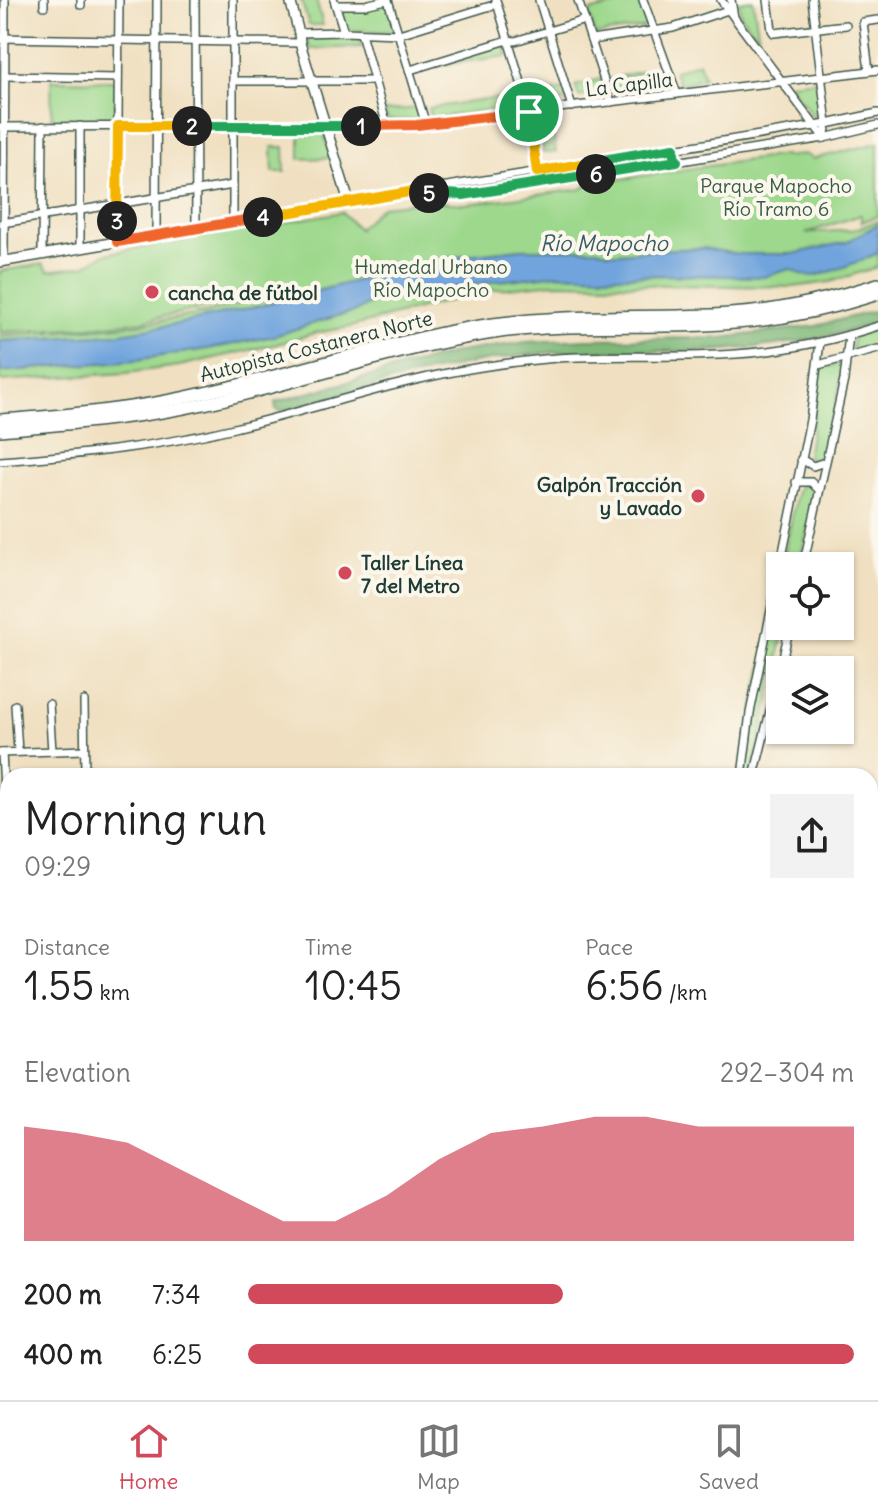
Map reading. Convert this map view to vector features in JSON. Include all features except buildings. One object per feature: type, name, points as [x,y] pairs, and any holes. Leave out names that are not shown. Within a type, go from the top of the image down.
[{"type":"highway","name":"Autopista Costanera Norte","points":[[21,424],[199,394],[470,327],[557,318],[747,313],[821,300],[878,284]]},
{"type":"highway","name":"Autopista Costanera Norte","points":[[21,424],[105,421],[171,411],[413,349],[494,333],[545,328],[747,322],[811,312],[878,294]]},
{"type":"highway","points":[[0,418],[21,424]]},
{"type":"highway","points":[[0,431],[21,424]]},
{"type":"main road","points":[[2,262],[349,202],[299,38],[294,34],[287,0]]},
{"type":"street","points":[[2,262],[5,76],[2,38],[5,0]]},
{"type":"street","points":[[117,242],[119,0]]},
{"type":"street","points":[[156,235],[157,0]]},
{"type":"street","points":[[195,0],[196,228]]},
{"type":"street","points":[[233,0],[233,222]]},
{"type":"street","points":[[344,32],[335,2],[365,5],[387,0],[426,125]]},
{"type":"street","points":[[539,0],[572,107]]},
{"type":"street","points":[[578,0],[611,102]]},
{"type":"street","points":[[643,0],[677,94]]},
{"type":"street","points":[[721,0],[824,138]]},
{"type":"street","points":[[731,0],[735,19]]},
{"type":"street","points":[[768,0],[773,32],[846,25]]},
{"type":"street","points":[[812,0],[827,124],[824,138]]},
{"type":"street","points":[[2,38],[233,42],[344,32],[399,34],[496,2],[529,112],[537,172],[542,183]]},
{"type":"street","points":[[591,40],[673,28],[728,10]]},
{"type":"street","points":[[410,70],[585,20]]},
{"type":"street","points":[[873,70],[863,22],[878,20]]},
{"type":"street","points":[[361,33],[387,126]]},
{"type":"street","name":"La Capilla","points":[[2,127],[426,125],[873,70]]},
{"type":"street","points":[[5,76],[118,78]]},
{"type":"street","points":[[233,81],[375,81]]},
{"type":"street","points":[[349,202],[878,113]]},
{"type":"street","points":[[415,191],[463,195],[824,138],[878,125]]},
{"type":"street","points":[[42,255],[43,126]]},
{"type":"street","points":[[80,126],[80,248]]},
{"type":"street","points":[[674,148],[677,161]]},
{"type":"street","points":[[657,150],[659,164]]},
{"type":"street","points":[[2,223],[233,185]]},
{"type":"street","points":[[0,461],[74,456],[186,439],[407,382],[482,366],[578,357],[730,355],[820,342],[878,326]]},
{"type":"street","points":[[806,552],[848,358],[849,335]]},
{"type":"street","points":[[743,768],[750,713],[813,403],[820,342]]},
{"type":"street","points":[[818,365],[878,349]]},
{"type":"street","points":[[801,459],[813,466],[825,462]]},
{"type":"street","points":[[796,482],[811,482],[819,490]]},
{"type":"street","points":[[84,701],[85,768]]},
{"type":"street","points":[[49,704],[52,751]]},
{"type":"street","points":[[15,705],[18,752]]},
{"type":"street","points":[[756,768],[766,728]]},
{"type":"street","points":[[1,753],[84,750]]},
{"type":"green space","points":[[301,0],[316,0],[323,25],[309,25]]},
{"type":"green space","points":[[639,0],[648,27],[595,35],[589,12]]},
{"type":"green space","points":[[753,0],[759,38],[741,16],[739,2]]},
{"type":"green space","points":[[389,1],[398,32],[346,30],[340,8]]},
{"type":"green space","points":[[306,36],[359,36],[362,47],[310,49]]},
{"type":"green space","points":[[503,41],[508,56],[420,68]]},
{"type":"green space","points":[[699,62],[704,77],[679,85],[674,71]]},
{"type":"green space","points":[[663,66],[671,88],[615,96],[610,79]]},
{"type":"green space","points":[[601,79],[606,93],[579,97],[575,86]]},
{"type":"green space","points":[[51,80],[116,81],[115,121],[52,121]]},
{"type":"green space","points":[[817,80],[822,118],[815,119],[788,83]]},
{"type":"green space","points":[[564,89],[568,101],[534,105],[530,95]]},
{"type":"green space","points":[[520,95],[523,106],[431,118],[428,108]]},
{"type":"green space","points":[[418,108],[420,120],[388,120],[385,111]]},
{"type":"green space","points":[[552,124],[556,152],[543,153],[539,125]]},
{"type":"green space","points":[[300,130],[323,130],[331,158],[300,159]]},
{"type":"green space","points":[[878,143],[878,216],[861,222],[861,215],[806,233],[852,230],[878,221],[878,267],[830,282],[793,287],[554,283],[490,290],[350,327],[179,366],[127,373],[0,381],[0,335],[169,320],[266,295],[142,321],[0,332],[0,271],[43,264],[48,271],[84,266],[105,254],[342,212],[358,229],[382,206],[426,201],[466,204],[582,189],[588,184],[783,155],[805,154],[813,159]]},
{"type":"green space","points":[[272,147],[284,147],[285,172],[273,172]]},
{"type":"green space","points":[[878,310],[878,322],[802,341],[723,350],[580,351],[524,355],[454,367],[281,411],[276,409],[275,402],[458,352],[526,342],[721,338],[816,326]]},
{"type":"green space","points":[[878,328],[878,344],[856,351],[852,348],[853,336]]},
{"type":"green space","points":[[843,363],[824,461],[810,461],[807,457],[822,368]]},
{"type":"green space","points":[[812,485],[815,494],[802,552],[785,552],[798,487]]},
{"type":"green space","points":[[768,640],[782,640],[778,656],[766,656],[766,712],[754,768],[745,768]]},
{"type":"water","points":[[878,224],[878,253],[816,275],[806,276],[790,269],[764,277],[559,274],[418,293],[398,291],[355,312],[274,336],[136,360],[0,372],[0,341],[113,334],[177,324],[432,261],[520,249],[597,249],[618,253],[703,248],[737,254],[792,254],[847,242]]},
{"type":"place","name":"cancha de fútbol","points":[[152,292]]},
{"type":"place","name":"Galpón Tracción y Lavado","points":[[698,496]]},
{"type":"place","name":"Taller Línea 7 del Metro","points":[[345,573]]},
{"type":"route","points":[[529,112],[537,172],[674,148],[677,161],[490,192],[449,195],[415,191],[117,242],[118,126],[417,125],[529,112]]},
{"type":"park label","name":"Parque Mapocho Río Tramo 6","points":[[776,196]]},
{"type":"park label","name":"Humedal Urbano Río Mapocho","points":[[431,278]]},
{"type":"water label","name":"Río Mapocho","points":[[604,243]]}]
